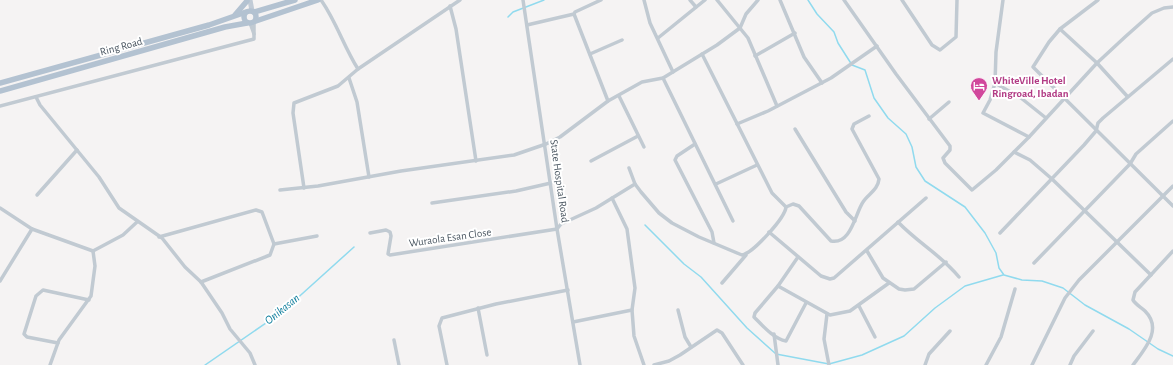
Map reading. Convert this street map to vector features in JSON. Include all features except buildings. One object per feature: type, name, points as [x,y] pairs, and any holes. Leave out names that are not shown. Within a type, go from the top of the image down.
[{"type":"main road","points":[[233,17],[248,0]]},
{"type":"main road","name":"Ring Road","points":[[0,83],[250,11],[295,0]]},
{"type":"main road","name":"Ring Road","points":[[0,91],[225,27],[252,22],[318,0]]},
{"type":"main road","points":[[250,11],[257,16],[252,22],[244,18],[250,11]]},
{"type":"street","points":[[248,0],[250,11]]},
{"type":"street","points":[[321,0],[328,11],[345,48],[358,69]]},
{"type":"street","points":[[304,188],[293,113],[294,103],[338,86],[358,69],[460,0]]},
{"type":"street","name":"State Hospital Road","points":[[524,0],[546,144],[557,230],[580,365]]},
{"type":"street","points":[[527,25],[574,14],[575,12],[601,0]]},
{"type":"street","points":[[644,0],[650,23],[672,72]]},
{"type":"street","points":[[690,0],[696,7]]},
{"type":"street","points":[[658,38],[705,0]]},
{"type":"street","points":[[717,0],[748,38],[778,106]]},
{"type":"street","points":[[280,190],[304,188],[369,176],[514,155],[546,144],[560,137],[608,101],[642,82],[663,78],[702,54],[740,28],[746,14],[758,0]]},
{"type":"street","points":[[780,0],[804,57],[822,83]]},
{"type":"street","points":[[844,0],[951,148],[943,158],[945,163],[972,190],[1029,137],[1097,63],[1152,13],[1164,8],[1173,7]]},
{"type":"street","points":[[902,0],[932,45],[940,50],[956,37],[957,0]]},
{"type":"street","points":[[1003,0],[996,52],[995,83],[990,100],[983,112],[1029,137]]},
{"type":"street","points":[[1098,0],[1074,20],[1060,29],[1049,42],[1033,67],[1173,206]]},
{"type":"street","points":[[450,6],[456,30],[476,161]]},
{"type":"street","points":[[574,14],[608,101]]},
{"type":"street","points":[[0,106],[254,39],[252,22]]},
{"type":"street","points":[[1060,29],[1097,63],[1127,96]]},
{"type":"street","points":[[755,56],[795,33]]},
{"type":"street","points":[[590,54],[622,40]]},
{"type":"street","points":[[737,124],[778,106],[822,83],[854,63],[877,46]]},
{"type":"street","points":[[702,54],[772,193],[786,207]]},
{"type":"street","points":[[1000,233],[1096,131],[1098,123],[1127,96],[1173,59]]},
{"type":"street","points":[[349,78],[357,102],[369,176]]},
{"type":"street","points":[[663,78],[733,221]]},
{"type":"street","points":[[995,83],[1021,98],[1046,118]]},
{"type":"street","points":[[619,96],[644,147]]},
{"type":"street","points":[[36,97],[40,105],[99,177],[119,208],[159,236],[185,267],[201,282],[222,313],[230,329],[250,353],[255,365]]},
{"type":"street","points":[[929,118],[949,102]]},
{"type":"street","points":[[786,207],[793,204],[799,206],[825,236],[835,242],[844,238],[848,234],[862,203],[879,184],[876,174],[852,129],[854,124],[868,116]]},
{"type":"street","points":[[1034,263],[1130,164],[1136,154],[1173,121]]},
{"type":"street","points":[[1169,125],[1173,129]]},
{"type":"street","points":[[795,129],[846,212],[855,221]]},
{"type":"street","points":[[591,161],[638,136]]},
{"type":"street","points":[[695,144],[677,156],[675,160],[712,232],[714,243]]},
{"type":"street","points":[[37,196],[77,150]]},
{"type":"street","points":[[1014,152],[1030,160],[1052,179],[1151,275]]},
{"type":"street","points":[[716,184],[757,165]]},
{"type":"street","points":[[629,168],[635,184],[659,213],[672,223],[685,231],[736,253],[747,254]]},
{"type":"street","points":[[432,203],[516,191],[551,183]]},
{"type":"street","points":[[557,230],[561,224],[612,198],[635,184]]},
{"type":"street","points":[[1032,365],[1065,298],[1080,280],[1173,186]]},
{"type":"street","points":[[612,198],[627,229],[635,288],[632,310],[634,336],[644,365]]},
{"type":"street","points":[[769,232],[821,276],[830,279],[834,278],[867,251],[926,198]]},
{"type":"street","points":[[722,283],[747,254],[769,232],[784,214],[786,207]]},
{"type":"street","points":[[0,208],[32,229],[93,251],[123,235],[137,222]]},
{"type":"street","points":[[159,236],[256,210],[262,212],[274,244],[273,250],[266,258],[201,282]]},
{"type":"street","points":[[898,222],[914,238],[946,262],[958,277]]},
{"type":"street","points":[[0,280],[32,229]]},
{"type":"street","name":"Wuraola Esan Close","points":[[370,233],[386,230],[390,232],[392,236],[388,254],[390,255],[557,230]]},
{"type":"street","points":[[274,244],[317,236]]},
{"type":"street","points":[[50,365],[58,343],[89,300],[94,274],[93,251]]},
{"type":"street","points":[[867,251],[883,278],[889,283],[905,290],[914,289],[946,262]]},
{"type":"street","points":[[1133,365],[1148,342],[1154,329],[1153,324],[1145,311],[1133,299],[1135,292],[1173,251]]},
{"type":"street","points":[[798,257],[778,286],[754,315],[762,326],[784,341],[788,339],[806,303]]},
{"type":"street","points":[[778,286],[827,314],[850,311],[889,283]]},
{"type":"street","points":[[986,365],[1001,337],[1016,289]]},
{"type":"street","points":[[58,343],[27,337],[24,334],[36,296],[43,290],[89,300]]},
{"type":"street","points":[[447,365],[438,326],[440,320],[446,315],[568,290]]},
{"type":"street","points":[[859,306],[875,337]]},
{"type":"street","points":[[478,308],[487,355]]},
{"type":"street","points":[[573,322],[632,310]]},
{"type":"street","points":[[678,310],[685,337],[691,347]]},
{"type":"street","points":[[827,314],[824,339],[829,365]]},
{"type":"street","points":[[654,365],[669,361],[711,332],[720,330],[743,365]]},
{"type":"street","points":[[925,365],[929,354],[950,331]]},
{"type":"street","points":[[1070,365],[1074,356],[1093,331]]},
{"type":"street","points":[[774,334],[778,365]]},
{"type":"street","points":[[394,340],[398,365]]},
{"type":"waterway","points":[[508,17],[513,12],[544,0]]},
{"type":"waterway","points":[[808,0],[817,14],[834,32],[838,43],[852,65],[865,70],[874,98],[888,118],[906,134],[912,147],[916,167],[925,181],[965,207],[985,233],[996,253],[999,268],[1004,275],[1022,280],[1042,281],[1063,288],[1085,305],[1129,329],[1158,349],[1173,356]]},
{"type":"waterway","points":[[645,225],[684,264],[701,277],[747,328],[776,354],[829,364],[862,355],[904,336],[935,308],[965,286],[1003,275]]},
{"type":"waterway","name":"Onikasan","points":[[205,365],[282,312],[354,247]]},
{"type":"place","name":"WhiteVille Hotel Ringroad, Ibadan","points":[[979,101]]}]
